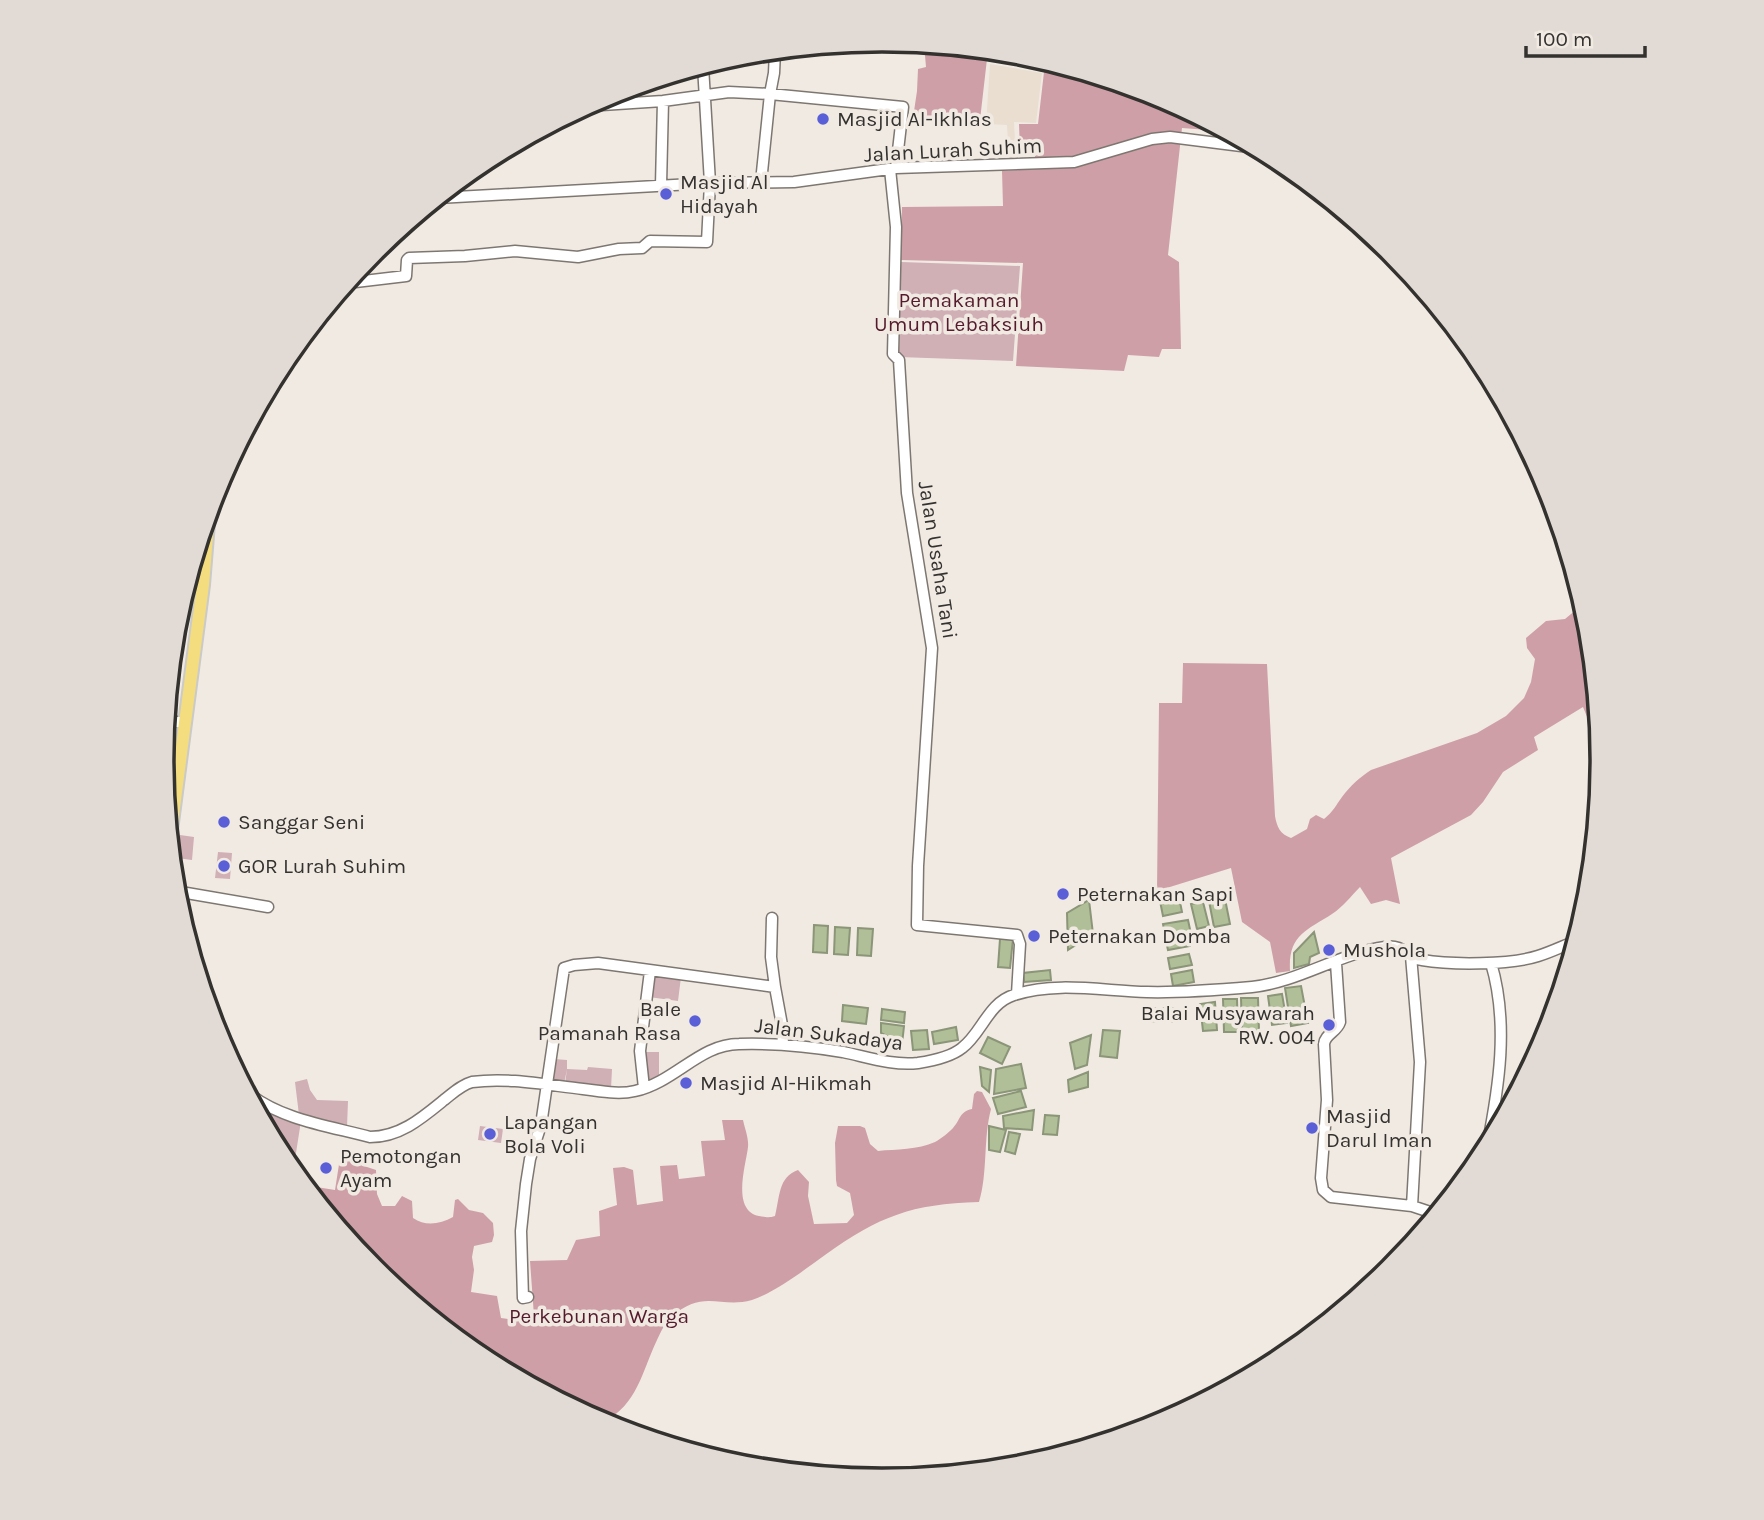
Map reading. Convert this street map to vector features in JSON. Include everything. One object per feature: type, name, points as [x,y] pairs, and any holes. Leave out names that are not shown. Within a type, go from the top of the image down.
[{"type":"main road","points":[[175,786],[205,555]]},
{"type":"street","points":[[761,183],[775,61]]},
{"type":"street","points":[[362,281],[406,276],[409,258],[476,256],[515,251],[578,257],[619,249],[642,248],[650,241],[707,242],[710,183],[704,76]]},
{"type":"street","points":[[616,104],[737,92],[770,93]]},
{"type":"street","name":"Jalan Usaha Tani","points":[[770,93],[903,107],[893,168],[896,227],[893,354],[899,360],[907,493],[932,638],[917,924],[1017,935],[1020,944],[1017,994]]},
{"type":"street","points":[[661,185],[663,101]]},
{"type":"street","name":"Jalan Lurah Suhim","points":[[454,197],[661,185],[807,181],[893,168],[1074,162],[1152,139],[1170,137],[1232,145]]},
{"type":"street","points":[[176,722],[185,722]]},
{"type":"street","points":[[174,752],[181,752]]},
{"type":"street","points":[[187,893],[268,907]]},
{"type":"street","points":[[772,918],[771,957],[783,1044]]},
{"type":"street","name":"Jalan Sukadaya","points":[[262,1102],[300,1119],[370,1137],[381,1137],[414,1123],[466,1083],[480,1081],[628,1092],[644,1088],[679,1071],[717,1046],[783,1044],[908,1064],[927,1061],[961,1049],[995,1008],[1007,997],[1017,994],[1058,988],[1238,990],[1293,977],[1389,946],[1401,948],[1422,960],[1491,963],[1535,958],[1564,946]]},
{"type":"street","points":[[1411,956],[1420,1062],[1412,1206]]},
{"type":"street","points":[[528,1297],[523,1298],[521,1231],[524,1203],[530,1159],[541,1125],[548,1085],[564,968],[598,963],[775,987]]},
{"type":"street","points":[[1336,963],[1340,1022],[1324,1044],[1327,1100],[1321,1178],[1323,1189],[1331,1197],[1412,1206],[1427,1211]]},
{"type":"street","points":[[1491,963],[1499,996],[1499,1082],[1492,1118]]},
{"type":"street","points":[[644,1088],[640,1051],[650,971]]},
{"type":"shaded area","points":[[990,64],[1042,73],[1036,123],[1014,122],[1016,159],[1009,159],[1007,125],[986,124]]},
{"type":"shaded area","points":[[1179,897],[1182,912],[1163,916],[1160,901]]},
{"type":"shaded area","points":[[1225,899],[1230,924],[1214,927],[1209,901]]},
{"type":"shaded area","points":[[1089,900],[1093,934],[1068,950],[1067,913]]},
{"type":"shaded area","points":[[1203,902],[1209,926],[1197,929],[1191,904]]},
{"type":"shaded area","points":[[1188,920],[1191,934],[1166,939],[1163,924]]},
{"type":"shaded area","points":[[814,925],[828,926],[827,953],[813,952]]},
{"type":"shaded area","points":[[835,927],[850,928],[848,955],[834,954]]},
{"type":"shaded area","points":[[858,928],[873,929],[871,956],[857,955]]},
{"type":"shaded area","points":[[1314,932],[1319,953],[1310,957],[1309,964],[1294,968],[1294,953]]},
{"type":"shaded area","points":[[1189,937],[1190,946],[1168,950],[1166,941]]},
{"type":"shaded area","points":[[1000,939],[1013,939],[1010,968],[998,967]]},
{"type":"shaded area","points":[[1189,954],[1192,965],[1170,969],[1168,958]]},
{"type":"shaded area","points":[[1050,970],[1051,980],[1024,982],[1023,973]]},
{"type":"shaded area","points":[[1192,970],[1194,982],[1173,986],[1171,974]]},
{"type":"shaded area","points":[[1301,986],[1308,1023],[1291,1026],[1285,988]]},
{"type":"shaded area","points":[[1282,994],[1287,1023],[1272,1025],[1268,996]]},
{"type":"shaded area","points":[[1241,998],[1258,998],[1259,1031],[1242,1032]]},
{"type":"shaded area","points":[[1223,999],[1237,999],[1238,1032],[1224,1032]]},
{"type":"shaded area","points":[[1215,1002],[1217,1030],[1203,1031],[1200,1004]]},
{"type":"shaded area","points":[[843,1005],[868,1008],[866,1024],[842,1021]]},
{"type":"shaded area","points":[[1148,1008],[1174,1008],[1173,1022],[1148,1021]]},
{"type":"shaded area","points":[[882,1009],[905,1012],[904,1023],[881,1020]]},
{"type":"shaded area","points":[[881,1023],[904,1026],[902,1044],[881,1033]]},
{"type":"shaded area","points":[[956,1027],[958,1040],[934,1044],[932,1032]]},
{"type":"shaded area","points":[[927,1030],[929,1049],[913,1050],[911,1031]]},
{"type":"shaded area","points":[[1103,1030],[1120,1031],[1117,1058],[1100,1056]]},
{"type":"shaded area","points":[[1091,1035],[1087,1065],[1075,1069],[1070,1043]]},
{"type":"shaded area","points":[[988,1037],[1010,1047],[1002,1064],[980,1053]]},
{"type":"shaded area","points":[[1021,1064],[1026,1088],[994,1094],[996,1069]]},
{"type":"shaded area","points":[[980,1067],[991,1070],[989,1092],[982,1086]]},
{"type":"shaded area","points":[[1088,1072],[1088,1087],[1069,1092],[1068,1080]]},
{"type":"shaded area","points":[[1021,1091],[1026,1107],[998,1114],[993,1098]]},
{"type":"shaded area","points":[[1034,1110],[1032,1130],[1004,1128],[1003,1116]]},
{"type":"shaded area","points":[[1045,1115],[1059,1116],[1057,1135],[1043,1134]]},
{"type":"shaded area","points":[[989,1126],[1006,1130],[1000,1152],[989,1150]]},
{"type":"shaded area","points":[[1009,1132],[1020,1134],[1015,1154],[1005,1151]]},
{"type":"green space","points":[[925,54],[987,61],[980,120],[913,118],[918,69],[926,67]]},
{"type":"green space","points":[[1013,65],[1020,66],[1065,77],[1109,90],[1153,106],[1204,130],[1182,128],[1168,255],[1179,262],[1181,349],[1162,349],[1159,357],[1128,355],[1124,371],[1016,366],[1023,263],[901,260],[902,207],[1003,206],[1002,171],[1035,169],[1035,154],[1020,153],[1019,124],[1038,124],[1044,72]]},
{"type":"green space","name":"Pemakaman Umum Lebaksiuh","points":[[901,262],[1020,266],[1013,361],[899,357]]},
{"type":"green space","points":[[1574,612],[1588,720],[1583,707],[1534,737],[1538,750],[1503,772],[1471,815],[1391,858],[1400,904],[1386,900],[1371,904],[1360,887],[1336,911],[1300,935],[1292,949],[1290,971],[1276,973],[1270,942],[1242,922],[1231,868],[1157,891],[1159,703],[1182,703],[1183,663],[1267,664],[1275,816],[1280,830],[1291,838],[1307,829],[1310,819],[1316,815],[1324,819],[1352,785],[1371,770],[1477,733],[1506,716],[1524,698],[1531,682],[1535,659],[1527,648],[1526,638],[1546,621],[1565,619]]},
{"type":"green space","points":[[180,835],[194,837],[192,860],[182,859]]},
{"type":"green space","name":"GOR Lurah Suhim","points":[[218,852],[232,853],[230,879],[215,878]]},
{"type":"green space","points":[[651,974],[681,977],[678,1001],[649,997]]},
{"type":"green space","points":[[641,1052],[659,1052],[659,1081],[645,1086]]},
{"type":"green space","points":[[554,1059],[567,1060],[564,1084],[551,1082]]},
{"type":"green space","points":[[567,1069],[612,1069],[611,1089],[565,1084]]},
{"type":"green space","points":[[307,1079],[317,1100],[348,1101],[347,1127],[299,1115],[295,1082]]},
{"type":"green space","name":"Perkebunan Warga","points":[[977,1091],[982,1092],[991,1109],[979,1202],[915,1209],[897,1215],[845,1242],[771,1292],[752,1300],[702,1301],[682,1309],[663,1328],[637,1387],[615,1415],[528,1373],[451,1321],[382,1260],[318,1187],[335,1190],[340,1158],[376,1170],[377,1194],[382,1206],[395,1206],[402,1196],[412,1201],[413,1218],[423,1223],[433,1224],[453,1217],[455,1200],[458,1199],[469,1210],[483,1213],[493,1223],[494,1235],[492,1242],[474,1246],[471,1292],[497,1296],[501,1318],[517,1320],[534,1316],[530,1261],[567,1260],[576,1240],[600,1236],[599,1211],[617,1205],[613,1168],[633,1170],[637,1205],[663,1201],[660,1166],[677,1165],[679,1179],[705,1176],[701,1141],[725,1140],[722,1120],[743,1120],[748,1144],[742,1186],[745,1205],[750,1212],[759,1216],[775,1216],[783,1183],[791,1173],[798,1170],[809,1182],[808,1196],[814,1224],[847,1223],[854,1215],[850,1193],[837,1186],[835,1143],[838,1126],[865,1128],[870,1144],[878,1151],[928,1145],[945,1135],[962,1114],[972,1109]]},
{"type":"green space","points":[[264,1104],[301,1121],[296,1155]]},
{"type":"green space","name":"Lapangan Bola Voli","points":[[480,1126],[503,1129],[501,1143],[478,1140]]},
{"type":"place","name":"Masjid Al-Ikhlas","points":[[823,119]]},
{"type":"place","name":"Masjid Al Hidayah","points":[[666,194]]},
{"type":"place","name":"Sanggar Seni","points":[[224,822]]},
{"type":"place","name":"GOR Lurah Suhim","points":[[224,866]]},
{"type":"place","name":"Peternakan Sapi","points":[[1063,894]]},
{"type":"place","name":"Peternakan Domba","points":[[1034,936]]},
{"type":"place","name":"Mushola","points":[[1329,950]]},
{"type":"place","name":"Bale Pamanah Rasa","points":[[695,1021]]},
{"type":"place","name":"Balai Musyawarah RW. 004","points":[[1329,1025]]},
{"type":"place","name":"Masjid Al-Hikmah","points":[[686,1083]]},
{"type":"place","name":"Masjid Darul Iman","points":[[1312,1128]]},
{"type":"place","name":"Lapangan Bola Voli","points":[[490,1134]]},
{"type":"place","name":"Pemotongan Ayam","points":[[326,1168]]}]
